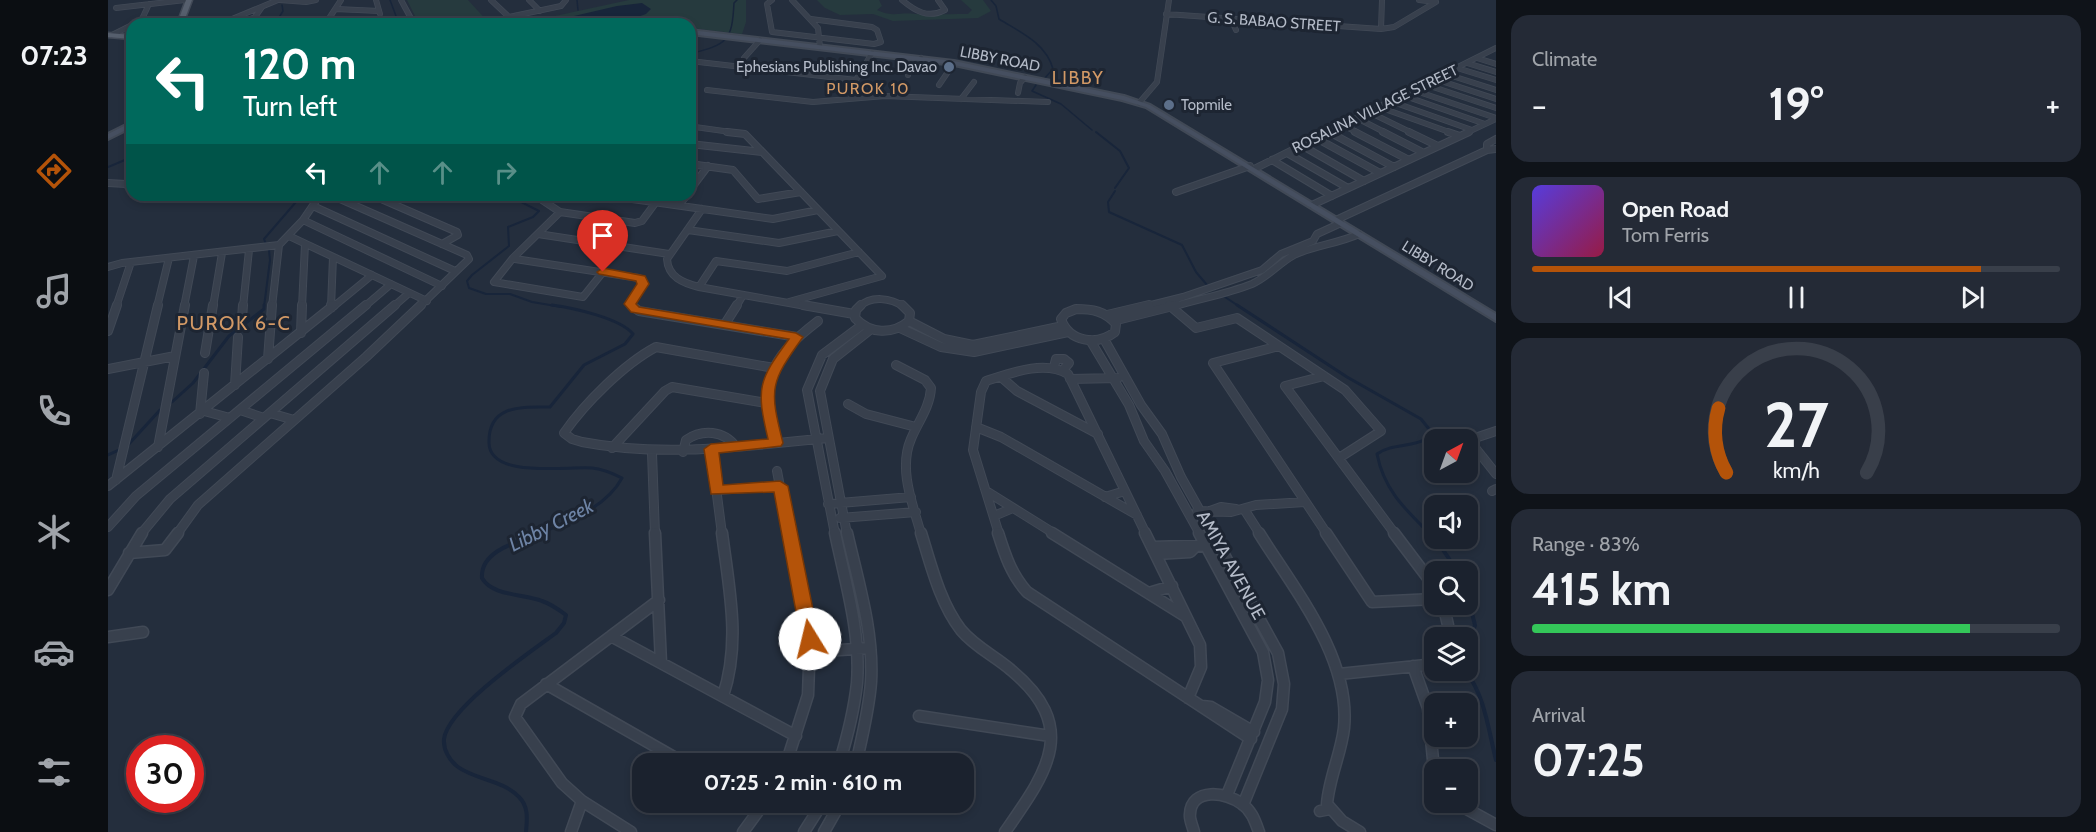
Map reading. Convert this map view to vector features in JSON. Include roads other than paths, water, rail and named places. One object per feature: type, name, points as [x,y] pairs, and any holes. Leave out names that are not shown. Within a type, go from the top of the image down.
[{"type":"main road","points":[[182,18],[187,0]]},
{"type":"main road","name":"LIBBY ROAD","points":[[696,33],[954,63],[1139,103],[1156,110],[1494,314]]},
{"type":"main road","points":[[110,35],[126,36]]},
{"type":"main road","points":[[108,138],[126,128]]},
{"type":"street","points":[[116,8],[187,0]]},
{"type":"street","points":[[235,18],[279,0],[306,2],[316,0]]},
{"type":"street","points":[[330,18],[341,0]]},
{"type":"street","points":[[376,0],[381,18]]},
{"type":"street","points":[[400,0],[410,18]]},
{"type":"street","points":[[491,0],[509,17],[563,5],[566,0]]},
{"type":"street","points":[[529,0],[540,11]]},
{"type":"street","points":[[772,0],[767,4],[771,31],[874,44],[881,41],[877,30],[872,27],[811,19]]},
{"type":"street","points":[[792,0],[818,28],[820,47]]},
{"type":"street","points":[[902,0],[917,12],[929,15],[945,10],[938,0]]},
{"type":"street","points":[[1139,103],[1157,82],[1168,0]]},
{"type":"street","points":[[1382,0],[1382,29],[1394,27],[1436,2],[1419,0]]},
{"type":"street","points":[[142,18],[149,4]]},
{"type":"street","points":[[253,18],[262,7]]},
{"type":"street","points":[[336,9],[379,11]]},
{"type":"street","name":"G. S. BABAO STREET","points":[[1166,14],[1382,29]]},
{"type":"street","points":[[1232,19],[1236,30]]},
{"type":"street","points":[[110,35],[126,27]]},
{"type":"street","points":[[810,46],[813,39],[818,37]]},
{"type":"street","points":[[744,58],[760,40]]},
{"type":"street","name":"ROSALINA VILLAGE STREET","points":[[1176,192],[1272,160],[1496,48]]},
{"type":"street","points":[[851,98],[856,80],[872,53]]},
{"type":"street","points":[[1487,53],[1496,56]]},
{"type":"street","points":[[908,75],[908,70],[921,58]]},
{"type":"street","points":[[1477,58],[1496,64]]},
{"type":"street","points":[[696,62],[856,80]]},
{"type":"street","points":[[939,85],[954,63]]},
{"type":"street","points":[[1467,63],[1496,72]]},
{"type":"street","points":[[1457,68],[1496,80]]},
{"type":"street","points":[[1446,74],[1496,90]]},
{"type":"street","points":[[1018,93],[1020,83],[1025,77]]},
{"type":"street","points":[[1435,79],[1496,99]]},
{"type":"street","points":[[961,99],[974,82]]},
{"type":"street","points":[[1424,84],[1496,108]]},
{"type":"street","points":[[707,90],[813,102],[893,96],[1048,102]]},
{"type":"street","points":[[1413,90],[1496,119]]},
{"type":"street","points":[[1402,95],[1485,124]]},
{"type":"street","points":[[1390,101],[1472,130]]},
{"type":"street","points":[[1379,107],[1460,136]]},
{"type":"street","points":[[1369,112],[1438,146]]},
{"type":"street","points":[[1357,118],[1424,153]]},
{"type":"street","points":[[1312,205],[1496,119]]},
{"type":"street","points":[[696,125],[742,133],[882,276],[789,302]]},
{"type":"street","points":[[1343,125],[1409,160]]},
{"type":"street","points":[[1329,132],[1394,166]]},
{"type":"street","points":[[1316,138],[1380,173]]},
{"type":"street","points":[[1487,150],[1487,144],[1496,139]]},
{"type":"street","points":[[696,145],[762,152]]},
{"type":"street","points":[[1301,146],[1364,181]]},
{"type":"street","points":[[1168,305],[1239,276],[1262,270],[1281,254],[1312,241],[1317,234],[1339,221],[1487,150],[1496,149]]},
{"type":"street","points":[[1287,153],[1348,188]]},
{"type":"street","points":[[1272,160],[1332,196]]},
{"type":"street","points":[[696,165],[736,172],[758,199],[801,192]]},
{"type":"street","points":[[696,181],[708,166]]},
{"type":"street","points":[[108,183],[126,184]]},
{"type":"street","points":[[108,267],[131,262],[276,246],[289,236],[317,201]]},
{"type":"street","points":[[129,553],[165,550],[198,505],[427,301],[468,260],[468,257],[442,244],[345,201]]},
{"type":"street","points":[[386,201],[457,232],[458,235],[442,244]]},
{"type":"street","points":[[544,201],[560,212],[638,223],[656,202]]},
{"type":"street","points":[[649,201],[773,219],[818,210]]},
{"type":"street","points":[[679,205],[682,201]]},
{"type":"street","points":[[314,206],[455,271]]},
{"type":"street","points":[[702,209],[669,254],[667,264],[671,275],[699,287],[855,314],[866,327],[886,331],[900,328],[909,321],[910,317],[907,309],[897,302],[883,299],[863,303],[855,310],[855,314]]},
{"type":"street","points":[[560,212],[515,258],[505,265],[494,282],[583,297],[603,272]]},
{"type":"street","points":[[303,220],[442,286]]},
{"type":"street","points":[[688,230],[779,243],[838,231]]},
{"type":"street","points":[[538,234],[669,254]]},
{"type":"street","points":[[1066,329],[1063,315],[1071,310],[1089,309],[1110,318],[1252,284],[1273,272],[1289,258],[1320,245],[1339,243],[1359,234]]},
{"type":"street","points":[[289,236],[427,301]]},
{"type":"street","points":[[1312,241],[1320,245]]},
{"type":"street","points":[[301,333],[305,244]]},
{"type":"street","points":[[268,359],[276,246]]},
{"type":"street","points":[[242,318],[249,250]]},
{"type":"street","points":[[699,287],[716,261],[787,271],[859,252]]},
{"type":"street","points":[[205,352],[222,253]]},
{"type":"street","points":[[158,447],[194,256]]},
{"type":"street","points":[[331,308],[333,257]]},
{"type":"street","points":[[116,480],[122,447],[169,258]]},
{"type":"street","points":[[515,258],[641,279],[643,284],[630,304],[635,310],[796,337]]},
{"type":"street","points":[[108,331],[131,262]]},
{"type":"street","points":[[108,486],[372,275]]},
{"type":"street","points":[[108,527],[130,502],[391,284]]},
{"type":"street","points":[[108,590],[151,519],[170,499],[409,293]]},
{"type":"street","points":[[725,324],[743,295]]},
{"type":"street","points":[[1168,305],[1196,327],[1237,318],[1349,394],[1381,431],[1339,458]]},
{"type":"street","points":[[909,321],[940,337],[962,345],[976,346],[1066,329],[1090,340],[1104,339],[1115,332],[1110,318]]},
{"type":"street","points":[[776,443],[766,403],[771,376],[796,337],[818,321]]},
{"type":"street","points":[[858,753],[868,708],[871,680],[870,648],[866,613],[843,518],[821,400],[822,381],[833,359],[866,327]]},
{"type":"street","points":[[842,753],[854,706],[857,682],[853,614],[814,439],[808,401],[810,380],[822,355],[866,327]]},
{"type":"street","points":[[900,328],[933,344],[957,351],[980,352],[1066,329]]},
{"type":"street","points":[[923,340],[932,333]]},
{"type":"street","points":[[235,385],[238,337]]},
{"type":"street","points":[[933,344],[940,337]]},
{"type":"street","name":"AMIYA AVENUE","points":[[1104,339],[1144,410],[1162,434],[1181,477],[1205,511],[1220,545],[1278,653],[1284,684],[1278,721],[1243,805]]},
{"type":"street","name":"AMIYA AVENUE","points":[[1090,340],[1105,365],[1109,379],[1132,412],[1144,441],[1165,471],[1188,512],[1263,652],[1267,690],[1252,735],[1227,795]]},
{"type":"street","points":[[1279,346],[1213,363],[1372,602],[1424,599]]},
{"type":"street","points":[[774,368],[663,348],[650,349],[632,363],[564,433],[567,437],[612,448],[652,453],[828,438]]},
{"type":"street","points":[[1097,352],[1111,351]]},
{"type":"street","points":[[108,369],[175,356]]},
{"type":"street","points":[[1105,365],[1118,364]]},
{"type":"street","points":[[896,365],[925,380],[931,388],[930,398],[906,455],[911,497],[931,561],[956,624],[970,639],[1024,681],[1044,710],[1050,736],[1048,762],[1030,796],[1005,832]]},
{"type":"street","points":[[1188,698],[1198,676],[1203,656],[1200,645],[1071,381],[1063,370],[1054,367],[1001,377],[983,384],[974,450],[1007,562],[1021,586],[1188,698],[1202,706],[1208,714],[1252,735]]},
{"type":"street","points":[[202,413],[204,373]]},
{"type":"street","points":[[1324,376],[1285,386],[1424,573]]},
{"type":"street","points":[[1001,377],[1017,391],[1098,435]]},
{"type":"street","points":[[1071,381],[1126,378]]},
{"type":"street","points":[[612,448],[672,387],[766,403]]},
{"type":"street","points":[[848,404],[866,414],[916,427]]},
{"type":"street","points":[[240,410],[294,420]]},
{"type":"street","points":[[1070,419],[1087,412]]},
{"type":"street","points":[[202,413],[230,418]]},
{"type":"street","points":[[976,427],[1001,437],[1137,515]]},
{"type":"street","points":[[1496,431],[1469,440],[1496,474]]},
{"type":"street","points":[[683,452],[686,440],[700,433],[726,437],[734,442],[736,447]]},
{"type":"street","points":[[711,449],[731,597],[735,649],[734,666],[723,696]]},
{"type":"street","points":[[652,453],[661,663]]},
{"type":"street","points":[[777,471],[809,623],[808,694],[790,753]]},
{"type":"street","points":[[716,490],[780,486]]},
{"type":"street","points":[[1105,497],[1125,490]]},
{"type":"street","points":[[986,491],[1187,617]]},
{"type":"street","points":[[828,504],[911,497]]},
{"type":"street","points":[[1188,512],[1224,513],[1266,505],[1305,502]]},
{"type":"street","points":[[994,516],[1013,508]]},
{"type":"street","points":[[1240,509],[1321,632],[1339,674],[1343,694],[1344,728],[1326,797],[1325,810],[1360,832]]},
{"type":"street","points":[[831,519],[916,512]]},
{"type":"street","points":[[1155,551],[1190,552],[1195,547],[1220,545]]},
{"type":"street","points":[[1149,593],[1172,586]]},
{"type":"street","points":[[631,832],[582,801],[555,774],[515,717],[521,704],[659,600]]},
{"type":"street","points":[[108,637],[143,632]]},
{"type":"street","points":[[611,636],[796,736]]},
{"type":"street","points":[[810,652],[870,648]]},
{"type":"street","points":[[1339,674],[1424,665]]},
{"type":"street","points":[[1413,666],[1428,708],[1433,759]]},
{"type":"street","points":[[546,684],[667,753]]},
{"type":"street","points":[[919,716],[1050,736]]},
{"type":"street","points":[[1194,832],[1189,811],[1194,800],[1205,794],[1227,795],[1243,805],[1255,820],[1259,832]]},
{"type":"street","points":[[571,832],[582,801]]},
{"type":"street","points":[[743,832],[755,813]]},
{"type":"street","points":[[804,832],[816,813]]},
{"type":"street","points":[[824,832],[835,813]]},
{"type":"street","points":[[1474,813],[1496,825]]},
{"type":"water","points":[[642,3],[651,9],[646,14],[635,18],[572,18],[574,16]]},
{"type":"waterway","points":[[390,0],[397,18]]},
{"type":"waterway","points":[[577,0],[578,10]]},
{"type":"waterway","name":"Libby Creek","points":[[696,52],[713,47],[726,39],[732,26],[734,3],[737,0]]},
{"type":"waterway","points":[[991,0],[996,6],[999,19],[1031,39],[1045,52],[1053,69],[1044,79]]},
{"type":"waterway","points":[[279,18],[283,11],[282,5]]},
{"type":"waterway","points":[[1036,85],[1032,91],[1061,104],[1092,130]]},
{"type":"waterway","points":[[1096,132],[1120,151],[1129,168],[1115,188]]},
{"type":"waterway","points":[[108,167],[126,160]]},
{"type":"waterway","points":[[1115,191],[1108,202],[1109,212],[1182,245],[1196,272],[1207,285]]},
{"type":"waterway","points":[[267,247],[264,239],[297,201]]},
{"type":"waterway","name":"Libby Creek","points":[[519,201],[539,211],[533,217],[508,227],[509,246],[472,275],[467,281],[469,288],[486,294],[510,294],[532,302],[562,307]]},
{"type":"waterway","points":[[264,307],[270,260],[269,250]]},
{"type":"waterway","points":[[1222,295],[1237,305]]},
{"type":"waterway","name":"Libby Creek","points":[[539,534],[596,505],[606,498],[622,478],[596,469],[532,468],[502,462],[493,454],[489,443],[490,430],[494,421],[500,414],[509,410],[550,407],[584,365],[625,344],[633,334],[627,328],[607,319],[583,311],[552,305]]},
{"type":"waterway","points":[[1237,305],[1347,377],[1421,419],[1429,429],[1428,438],[1389,448],[1377,454],[1390,489],[1424,528]]},
{"type":"waterway","points":[[172,402],[193,383],[229,336],[264,307]]},
{"type":"waterway","points":[[128,445],[160,410]]},
{"type":"waterway","points":[[108,455],[119,450]]},
{"type":"waterway","name":"Libby Creek","points":[[526,832],[526,809],[519,797],[513,791],[497,783],[458,767],[448,755],[444,739],[449,726],[474,697],[556,633],[564,623],[566,615],[551,605],[493,588],[482,578],[483,568],[495,553],[542,533]]},
{"type":"waterway","points":[[1442,549],[1451,561]]},
{"type":"waterway","points":[[1472,615],[1474,627]]},
{"type":"waterway","points":[[1472,681],[1488,724],[1496,760]]},
{"type":"place","name":"Ephesians Publishing Inc. Davao","points":[[949,67]]},
{"type":"place","name":"Topmile","points":[[1169,105]]},
{"type":"district","name":"LIBBY","points":[[1078,78]]},
{"type":"district","name":"PUROK 10","points":[[868,88]]},
{"type":"district","name":"PUROK 6-C","points":[[234,323]]}]
